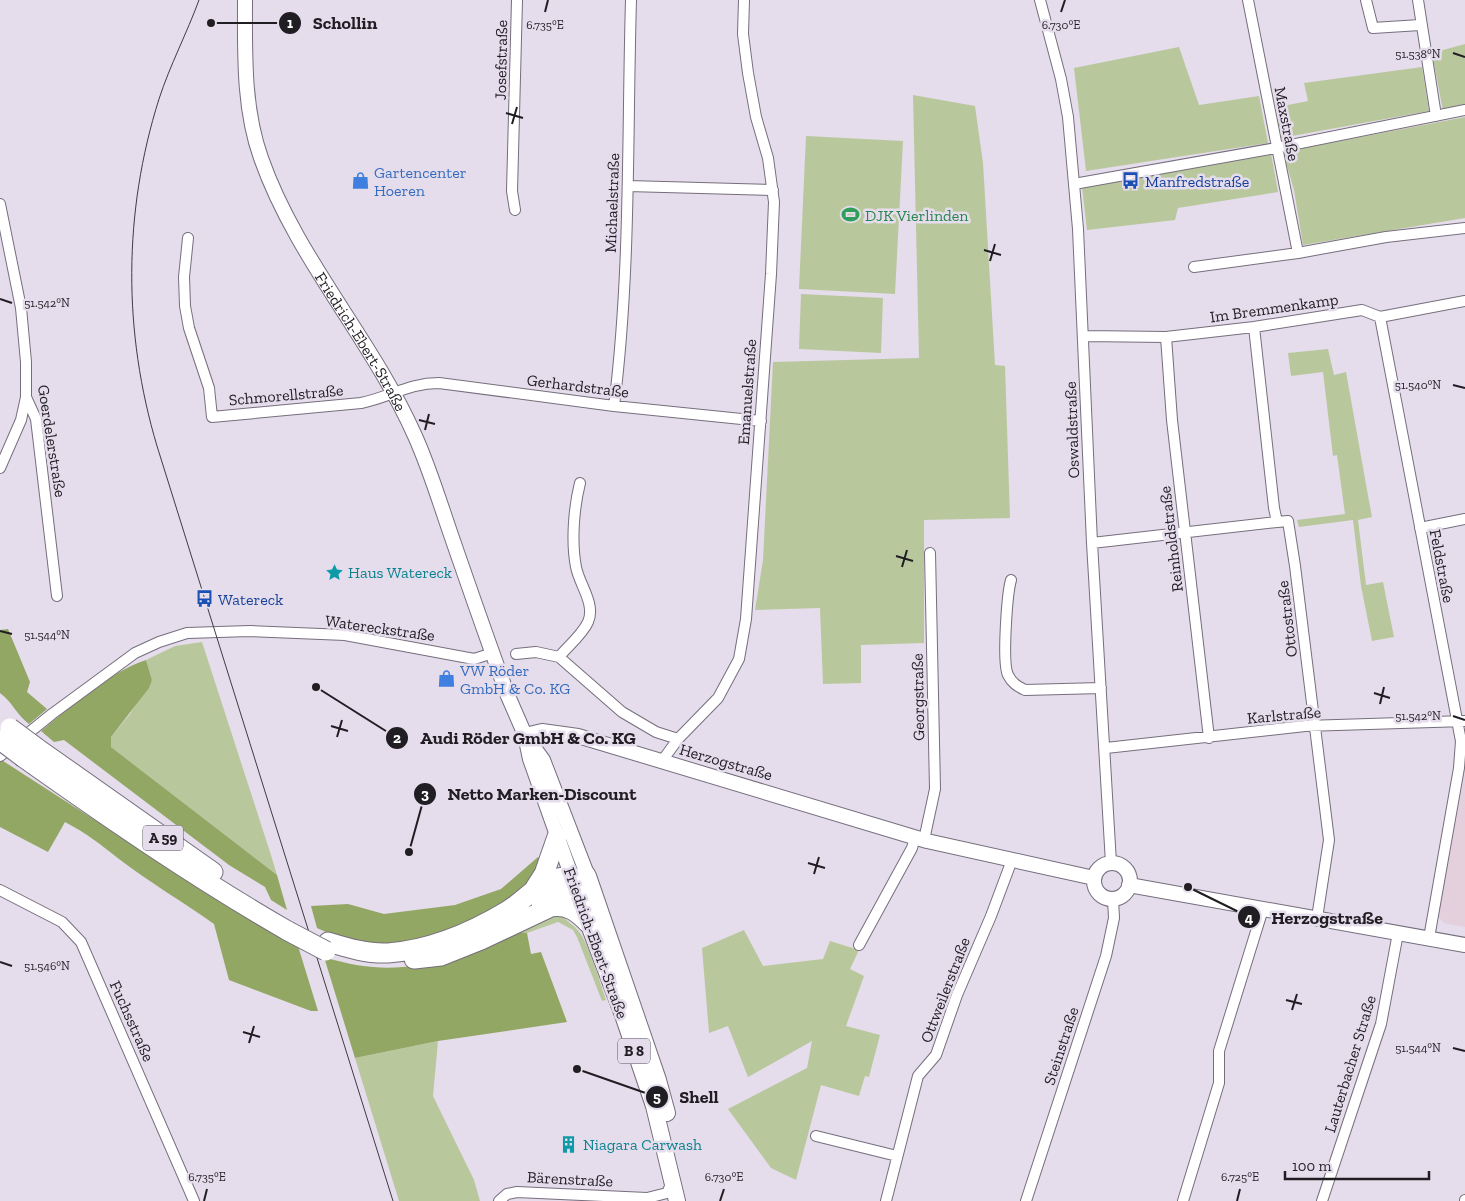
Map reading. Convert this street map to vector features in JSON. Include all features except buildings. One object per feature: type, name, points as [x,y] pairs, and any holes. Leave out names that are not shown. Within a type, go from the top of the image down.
[{"type":"highway","name":"A 59","points":[[3,730],[31,753],[224,880],[289,928],[327,947],[367,961],[404,960]]},
{"type":"highway","points":[[534,890],[544,874],[557,837]]},
{"type":"highway","points":[[534,890],[549,880],[580,883]]},
{"type":"highway","points":[[404,960],[444,949],[580,883]]},
{"type":"highway","name":"A 59","points":[[327,947],[387,953],[429,945],[487,921],[507,910],[534,890]]},
{"type":"highway","points":[[404,960],[441,956],[481,940],[551,906],[572,909],[588,923]]},
{"type":"main road","name":"Friedrich-Ebert-Straße","points":[[245,0],[246,82],[252,126],[260,157],[274,192],[394,393],[415,437],[493,653],[525,735],[530,759],[557,837],[580,883],[588,923],[623,1015],[654,1106],[673,1180]]},
{"type":"main road","name":"Herzogstraße","points":[[525,735],[542,731],[570,735],[920,839],[1094,878]]},
{"type":"main road","name":"Friedrich-Ebert-Straße","points":[[525,735],[544,760],[580,883],[644,1055],[655,1071],[674,1138],[683,1199]]},
{"type":"main road","points":[[1111,863],[1125,869],[1129,874],[1129,885],[1122,896],[1113,899],[1099,894],[1094,884],[1094,878],[1099,868],[1111,863]]},
{"type":"main road","points":[[1129,885],[1465,945]]},
{"type":"main road","name":"B 8","points":[[673,1180],[683,1199]]},
{"type":"street","name":"Josefstraße","points":[[515,210],[512,191],[517,0]]},
{"type":"street","name":"Michaelstraße","points":[[614,406],[623,335],[631,0]]},
{"type":"street","name":"Emanuelstraße","points":[[662,761],[678,740],[718,698],[739,659],[746,619],[773,240],[773,190],[748,72],[743,34],[744,0]]},
{"type":"street","name":"Oswaldstraße","points":[[1040,0],[1061,79],[1068,117],[1074,184],[1084,336],[1092,543],[1106,748],[1111,863]]},
{"type":"street","name":"Maxstraße","points":[[1248,0],[1298,253]]},
{"type":"street","points":[[1366,0],[1373,28],[1420,25]]},
{"type":"street","points":[[1418,0],[1420,25],[1436,116]]},
{"type":"street","points":[[1074,184],[1276,148],[1465,110]]},
{"type":"street","points":[[628,186],[773,190]]},
{"type":"street","name":"Goerdelerstraße","points":[[1,210],[21,308],[26,362],[26,397],[36,419],[57,596]]},
{"type":"street","points":[[1194,267],[1298,253],[1386,237],[1465,228]]},
{"type":"street","name":"Schmorellstraße","points":[[188,238],[184,277],[185,306],[189,328],[209,388],[212,416],[361,403],[394,393]]},
{"type":"street","name":"Im Bremmenkamp","points":[[1084,336],[1166,337],[1254,327],[1362,310],[1380,318],[1465,301]]},
{"type":"street","name":"Feldstraße","points":[[1380,318],[1420,528],[1461,721],[1459,768],[1429,938]]},
{"type":"street","points":[[1092,543],[1278,522],[1266,446],[1254,327]]},
{"type":"street","name":"Reinholdstraße","points":[[1166,337],[1172,420],[1209,738]]},
{"type":"street","name":"Gerhardstraße","points":[[394,393],[420,383],[439,382],[614,406],[761,421]]},
{"type":"street","points":[[0,468],[14,438],[26,397]]},
{"type":"street","points":[[559,657],[589,620],[590,610],[576,567],[575,535],[577,495],[580,482]]},
{"type":"street","points":[[1420,528],[1465,519]]},
{"type":"street","name":"Ottostraße","points":[[1278,522],[1288,521],[1329,840],[1317,918]]},
{"type":"street","name":"Georgstraße","points":[[920,839],[935,789],[930,553]]},
{"type":"street","points":[[1011,580],[1007,595],[1006,673],[1014,684],[1025,690],[1101,688]]},
{"type":"street","name":"Watereckstraße","points":[[0,756],[52,714],[136,653],[159,642],[187,633],[243,630],[345,635],[474,658],[493,653]]},
{"type":"street","points":[[516,654],[536,652],[559,657],[622,712],[656,732],[678,740]]},
{"type":"street","name":"Karlstraße","points":[[1106,748],[1305,726],[1315,728],[1461,721]]},
{"type":"street","points":[[859,945],[912,848],[920,839]]},
{"type":"street","name":"Ottweilerstraße","points":[[886,1201],[918,1076],[936,1055],[957,995],[991,916],[1012,860]]},
{"type":"street","name":"Fuchsstraße","points":[[0,890],[62,922],[80,942],[194,1201]]},
{"type":"street","name":"Steinstraße","points":[[1026,1201],[1106,956],[1114,918],[1113,899]]},
{"type":"street","points":[[1183,1201],[1219,1083],[1219,1051],[1263,909]]},
{"type":"street","name":"Lauterbacher Straße","points":[[1322,1201],[1381,1024],[1398,933]]},
{"type":"street","points":[[816,1136],[897,1156]]},
{"type":"street","name":"Bärenstraße","points":[[499,1201],[507,1194],[517,1192],[647,1199],[667,1193],[673,1180]]},
{"type":"shaded area","points":[[1465,772],[1465,927],[1444,923],[1438,917]]},
{"type":"green space","points":[[1465,44],[1465,106],[1443,111],[1432,53]]},
{"type":"green space","points":[[1179,47],[1199,105],[1259,96],[1268,143],[1086,171],[1074,68]]},
{"type":"green space","points":[[1422,67],[1429,111],[1281,138],[1273,108],[1308,101],[1304,83]]},
{"type":"green space","points":[[913,95],[975,106],[983,163],[995,365],[1005,366],[1010,518],[924,520],[924,643],[861,645],[861,683],[823,684],[820,608],[755,610],[763,560],[773,362],[919,358]]},
{"type":"green space","points":[[1465,117],[1465,218],[1303,245],[1294,190],[1283,152]]},
{"type":"green space","name":"DJK Vierlinden","points":[[806,136],[903,141],[895,294],[799,289]]},
{"type":"green space","points":[[1271,153],[1278,192],[1178,208],[1175,220],[1087,230],[1082,187]]},
{"type":"green space","points":[[801,294],[883,298],[881,353],[799,349]]},
{"type":"green space","points":[[1328,349],[1334,375],[1346,372],[1372,517],[1358,520],[1366,585],[1383,582],[1394,637],[1372,641],[1361,586],[1353,520],[1299,527],[1297,520],[1345,514],[1337,455],[1333,456],[1323,372],[1291,376],[1288,353]]},
{"type":"green space","points":[[8,629],[30,682],[27,692],[47,709],[29,724],[0,693],[0,630]]},
{"type":"green space","points":[[202,642],[277,875],[111,747],[111,737],[130,714],[152,680],[146,660],[175,646]]},
{"type":"green space","points":[[146,660],[152,680],[149,688],[111,737],[111,747],[277,875],[287,910],[271,900],[265,887],[229,865],[64,740],[54,742],[41,731],[104,681]]},
{"type":"green space","points":[[0,759],[250,920],[298,946],[318,1011],[311,1011],[229,980],[214,924],[142,876],[73,826],[65,822],[48,852],[0,827]]},
{"type":"green space","points":[[538,857],[544,865],[540,874],[499,909],[424,942],[371,947],[329,937],[326,932],[317,928],[311,906],[348,904],[384,914],[455,905],[501,889]]},
{"type":"green space","points":[[560,912],[578,930],[587,945],[606,1000],[602,1001],[573,930],[558,922],[527,933],[519,932]]},
{"type":"green space","points":[[744,930],[763,966],[823,959],[830,941],[859,950],[850,969],[864,976],[846,1026],[880,1035],[869,1077],[865,1076],[859,1096],[821,1085],[796,1180],[771,1168],[728,1109],[807,1068],[812,1041],[748,1077],[728,1026],[709,1033],[702,948]]},
{"type":"green space","points":[[519,932],[527,933],[531,954],[541,952],[567,1022],[438,1041],[355,1058],[324,957],[352,964],[401,967],[424,964],[446,958]]},
{"type":"green space","points":[[438,1041],[433,1096],[474,1180],[480,1201],[399,1201],[355,1058]]},
{"type":"tram line","points":[[199,0],[159,99],[147,142],[139,185],[132,273],[133,316],[138,360],[157,446],[393,1201]]},
{"type":"place","name":"Schollin","points":[[211,23]]},
{"type":"place","name":"Gartencenter Hoeren","points":[[360,181]]},
{"type":"place","name":"Manfredstraße","points":[[1131,181]]},
{"type":"place","name":"DJK Vierlinden","points":[[851,215]]},
{"type":"place","name":"Haus Watereck","points":[[334,572]]},
{"type":"place","name":"Watereck","points":[[204,599]]},
{"type":"place","name":"VW Röder GmbH & Co. KG","points":[[446,679]]},
{"type":"place","name":"Audi Röder GmbH & Co. KG","points":[[316,687]]},
{"type":"place","name":"Netto Marken-Discount","points":[[409,852]]},
{"type":"place","name":"Herzogstraße","points":[[1188,887]]},
{"type":"place","name":"Shell","points":[[577,1069]]},
{"type":"place","name":"Niagara Carwash","points":[[569,1144]]}]
